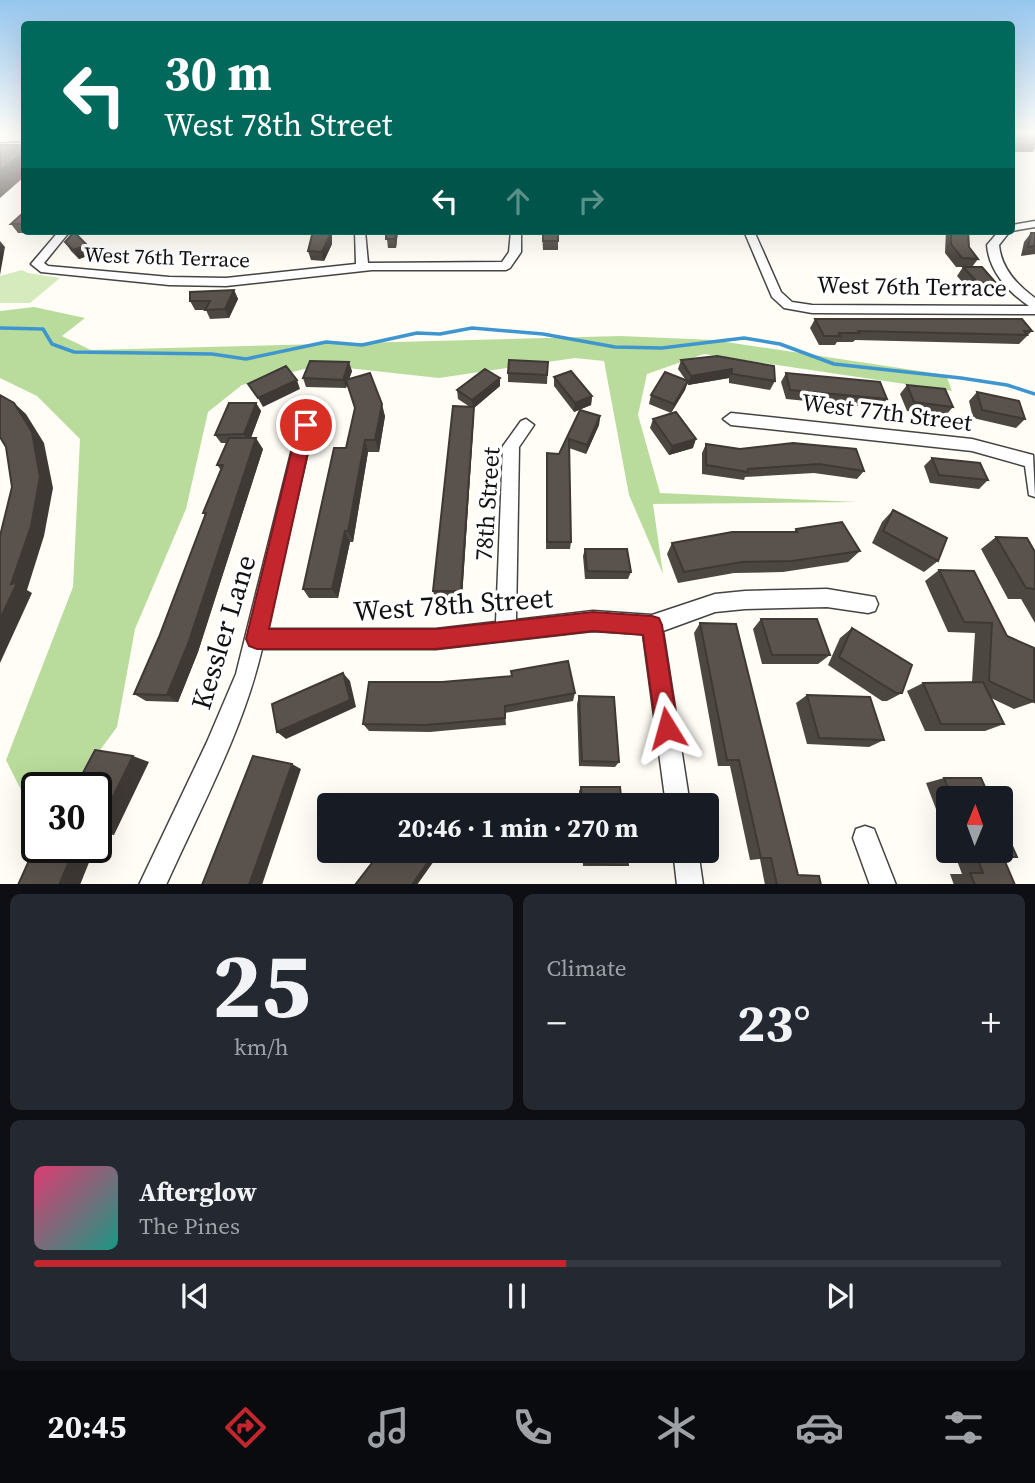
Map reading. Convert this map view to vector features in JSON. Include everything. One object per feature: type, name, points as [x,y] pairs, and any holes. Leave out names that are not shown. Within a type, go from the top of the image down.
[{"type":"street","points":[[1015,227],[1035,224]]},
{"type":"street","name":"West 76th Terrace","points":[[62,235],[37,264],[45,269],[62,272],[226,282],[362,267],[446,264],[510,270],[516,235]]},
{"type":"street","points":[[360,235],[362,267]]},
{"type":"street","name":"West 76th Terrace","points":[[751,235],[776,294],[788,305],[812,309],[1035,307]]},
{"type":"street","points":[[1003,235],[993,245],[996,264],[1035,307]]},
{"type":"street","name":"West 77th Street","points":[[731,419],[972,445],[1034,462]]},
{"type":"street","name":"Kessler Lane","points":[[152,884],[215,750],[257,639],[306,425]]},
{"type":"street","name":"78th Street","points":[[506,632],[510,446],[526,425]]},
{"type":"street","points":[[1034,462],[1035,490]]},
{"type":"street","points":[[676,793],[652,625],[715,603],[744,600],[818,598],[868,604]]},
{"type":"street","name":"West 78th Street","points":[[257,639],[436,639],[593,621],[652,625]]},
{"type":"street","points":[[864,838],[883,884]]},
{"type":"street","points":[[687,863],[690,884]]},
{"type":"green space","points":[[22,270],[60,278],[30,303],[0,303],[0,276]]},
{"type":"green space","points":[[34,307],[85,318],[62,336],[91,350],[621,336],[713,340],[946,375],[952,391],[704,354],[647,374],[638,415],[660,493],[858,502],[653,504],[663,574],[629,495],[604,361],[575,358],[439,378],[320,365],[242,385],[208,412],[186,509],[135,629],[117,727],[84,772],[21,772],[21,790],[6,760],[73,587],[80,439],[37,396],[0,378],[0,311]]},
{"type":"building","points":[[21,215],[21,224],[11,224]]},
{"type":"building","points":[[1031,233],[1035,233],[1035,246],[1028,247]]},
{"type":"building","points":[[71,235],[77,235],[87,245],[73,250],[65,242]]},
{"type":"building","points":[[312,235],[330,235],[322,252],[308,251]]},
{"type":"building","points":[[386,235],[396,235],[395,239],[386,239]]},
{"type":"building","points":[[543,235],[558,235],[558,241],[543,241]]},
{"type":"building","points":[[951,235],[968,235],[969,247],[978,259],[962,258],[951,244]]},
{"type":"building","points":[[963,267],[982,267],[996,283],[978,283]]},
{"type":"building","points":[[234,290],[225,309],[205,310],[210,301],[190,301],[190,292]]},
{"type":"building","points":[[815,319],[1022,319],[1032,331],[1024,331],[1027,335],[858,331],[859,333],[839,333],[840,336],[824,336]]},
{"type":"building","points":[[717,356],[774,366],[775,381],[732,374],[732,369],[691,376],[681,360]]},
{"type":"building","points":[[509,360],[548,362],[547,375],[508,373]]},
{"type":"building","points":[[310,361],[349,362],[343,380],[303,378]]},
{"type":"building","points":[[286,366],[297,380],[258,398],[248,384]]},
{"type":"building","points":[[485,369],[500,378],[472,400],[457,390]]},
{"type":"building","points":[[571,371],[592,396],[575,403],[554,377]]},
{"type":"building","points":[[665,372],[688,381],[674,404],[651,395]]},
{"type":"building","points":[[370,373],[382,404],[375,440],[365,440],[348,531],[345,531],[332,589],[303,589],[334,448],[346,448],[355,408],[346,380]]},
{"type":"building","points":[[786,373],[880,382],[887,399],[790,390]]},
{"type":"building","points":[[907,385],[945,389],[953,407],[914,402]]},
{"type":"building","points":[[977,392],[1019,401],[1025,419],[982,410]]},
{"type":"building","points":[[0,395],[14,403],[32,432],[40,477],[31,526],[11,584],[17,583],[0,619],[0,536],[12,487],[6,447],[0,437]]},
{"type":"building","points":[[229,403],[256,403],[244,434],[215,435]]},
{"type":"building","points":[[453,406],[474,407],[461,591],[433,591]]},
{"type":"building","points":[[580,410],[600,416],[587,445],[569,439],[571,542],[547,542],[547,453],[559,454]]},
{"type":"building","points":[[676,412],[696,439],[672,446],[653,419]]},
{"type":"building","points":[[229,438],[256,438],[188,644],[167,695],[134,694],[159,637],[206,513],[203,513],[223,465],[217,465]]},
{"type":"building","points":[[793,443],[856,449],[864,471],[819,464],[748,469],[748,472],[706,465],[706,444],[740,449]]},
{"type":"building","points":[[932,458],[980,463],[988,480],[939,475]]},
{"type":"building","points":[[893,510],[947,538],[938,561],[883,531]]},
{"type":"building","points":[[842,522],[860,551],[792,561],[742,562],[684,572],[672,543],[732,532],[797,532],[796,529]]},
{"type":"building","points":[[996,537],[1027,538],[1035,552],[1035,589],[1026,588]]},
{"type":"building","points":[[585,549],[627,549],[631,572],[587,571]]},
{"type":"building","points":[[939,570],[974,571],[1007,636],[1034,648],[1034,702],[989,681],[992,623],[964,622]]},
{"type":"building","points":[[761,619],[817,619],[830,655],[772,655]]},
{"type":"building","points":[[700,623],[736,624],[798,875],[819,876],[821,884],[777,884],[771,858],[761,858],[739,760],[727,760]]},
{"type":"building","points":[[852,628],[912,665],[902,693],[896,693],[839,657]]},
{"type":"building","points":[[568,661],[575,693],[505,706],[505,718],[426,725],[363,724],[369,682],[442,682],[512,676],[511,671]]},
{"type":"building","points":[[343,673],[350,700],[277,732],[272,704]]},
{"type":"building","points":[[983,682],[1004,724],[941,724],[923,683]]},
{"type":"building","points":[[807,695],[870,697],[884,740],[819,738]]},
{"type":"building","points":[[579,696],[614,697],[619,762],[582,761]]},
{"type":"building","points":[[95,750],[133,756],[112,799],[112,772],[83,772]]},
{"type":"building","points":[[253,756],[292,764],[249,884],[202,884]]},
{"type":"building","points":[[944,778],[981,778],[985,786],[947,786]]},
{"type":"building","points":[[581,787],[620,787],[621,793],[581,793]]},
{"type":"building","points":[[28,863],[68,863],[59,884],[18,884]]},
{"type":"building","points":[[372,863],[427,863],[413,884],[356,884]]},
{"type":"building","points":[[628,863],[628,865],[586,864]]},
{"type":"building","points":[[979,863],[1006,863],[1015,884],[975,884],[970,873],[983,873]]},
{"type":"waterway","points":[[0,328],[43,329],[52,344],[74,352],[212,354],[246,359],[326,342],[362,345],[417,333],[440,334],[472,328],[543,334],[615,347],[662,348],[744,338],[780,344],[834,364],[961,378],[1007,385],[1035,394]]},
{"type":"route","points":[[306,425],[257,639],[436,639],[593,621],[652,625],[667,728]]}]
